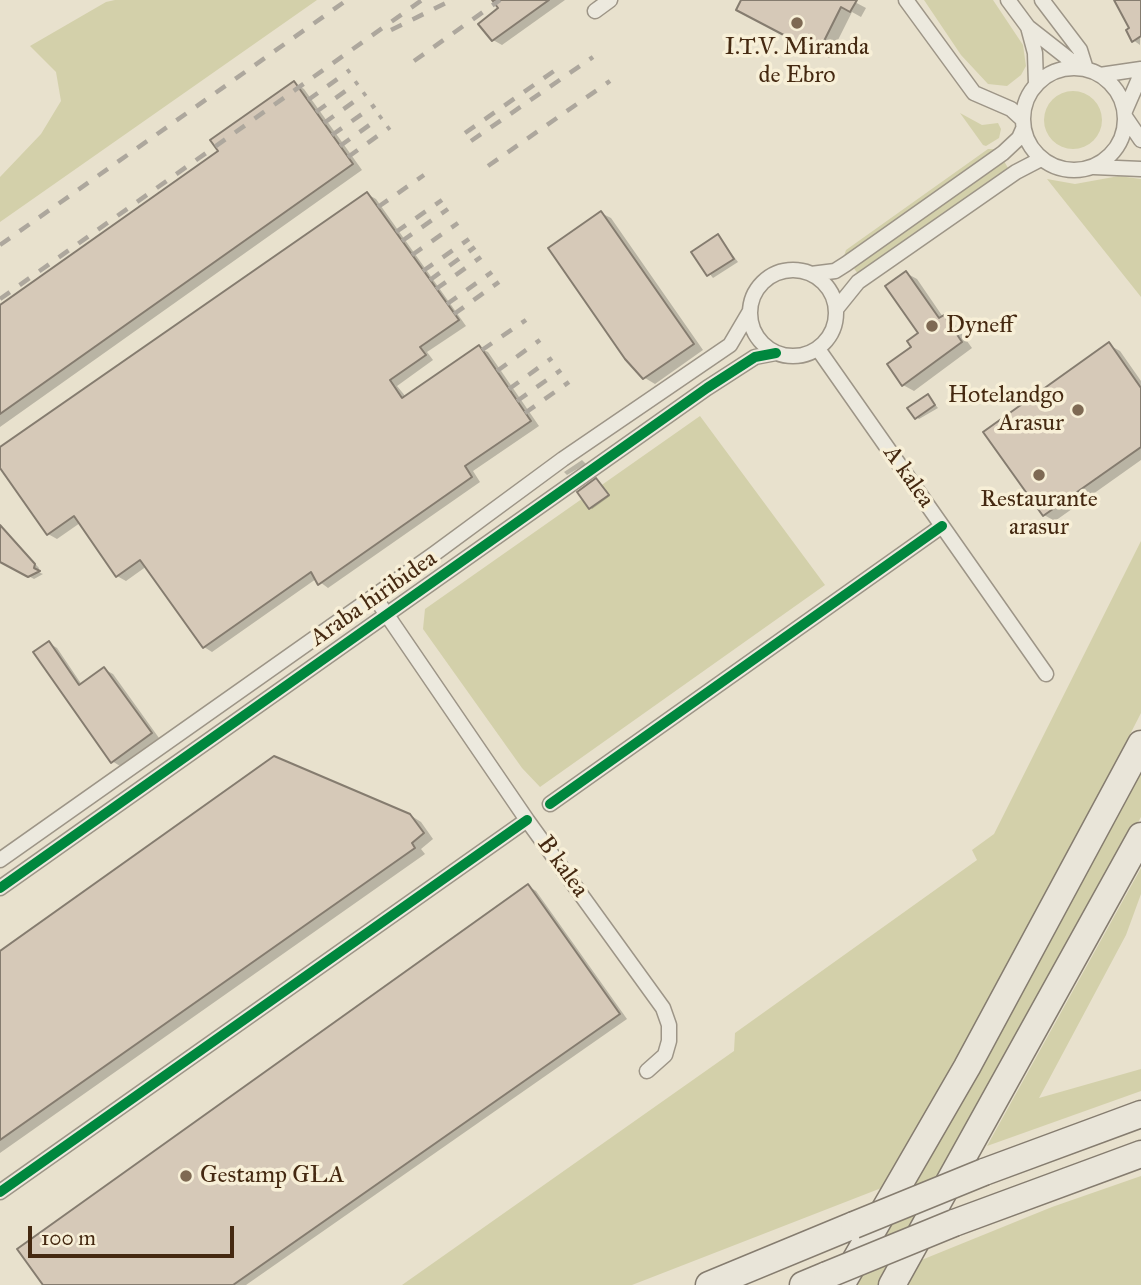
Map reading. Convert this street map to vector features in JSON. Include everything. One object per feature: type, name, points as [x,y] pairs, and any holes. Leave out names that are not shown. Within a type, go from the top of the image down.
[{"type":"highway","points":[[823,1282],[967,1067],[1141,744]]},
{"type":"highway","points":[[892,1285],[1141,836]]},
{"type":"highway","points":[[709,1285],[984,1172],[1141,1114]]},
{"type":"highway","points":[[823,1282],[954,1223],[1141,1154]]},
{"type":"street","points":[[595,11],[610,0]]},
{"type":"street","points":[[906,0],[965,84],[981,98],[997,103],[1023,124],[1033,151],[1041,159],[1066,170],[1093,167],[1141,169]]},
{"type":"street","points":[[1008,0],[1028,27],[1082,68],[1100,75],[1112,84],[1141,140]]},
{"type":"street","points":[[1042,0],[1080,50],[1082,68]]},
{"type":"street","points":[[811,274],[824,282],[833,294],[837,308],[833,331],[818,349],[797,356],[776,353],[756,336],[750,311],[757,289],[766,279],[789,270],[811,274],[835,271],[1020,138],[1025,103],[1035,86],[1036,61],[1028,27]]},
{"type":"street","points":[[997,103],[1035,86],[1049,74],[1082,68]]},
{"type":"street","points":[[1093,167],[1117,148],[1141,71],[1100,75]]},
{"type":"street","points":[[837,308],[858,282],[1016,172],[1041,159]]},
{"type":"street","name":"Araba hiribidea","points":[[0,860],[563,459],[730,345],[750,311]]},
{"type":"street","name":"A kalea","points":[[818,349],[1046,674]]},
{"type":"street","name":"Araba hiribidea","points":[[0,888],[743,364],[755,357],[776,353]]},
{"type":"street","points":[[550,804],[942,526]]},
{"type":"street","name":"B kalea","points":[[374,596],[527,820],[663,1008],[669,1025],[669,1041],[665,1055],[648,1071]]},
{"type":"street","points":[[0,1192],[527,820]]},
{"type":"shaded area","points":[[317,0],[0,222],[0,177],[41,134],[61,101],[56,72],[30,46],[106,2]]},
{"type":"shaded area","points":[[924,0],[993,0],[1023,45],[1026,66],[1021,75],[1007,86],[988,84],[961,55]]},
{"type":"shaded area","points":[[1073,91],[1084,93],[1097,104],[1102,120],[1100,131],[1089,144],[1073,149],[1062,147],[1049,136],[1044,120],[1046,109],[1057,96]]},
{"type":"shaded area","points":[[960,113],[982,125],[998,123],[1001,129],[999,138],[986,146],[983,145]]},
{"type":"shaded area","points":[[988,149],[995,149],[844,256],[846,250]]},
{"type":"shaded area","points":[[1004,161],[1008,168],[858,274],[853,267]]},
{"type":"shaded area","points":[[1119,176],[1141,179],[1141,297],[1047,179],[1075,184]]},
{"type":"shaded area","points":[[700,416],[825,585],[540,787],[522,768],[423,629],[425,609]]},
{"type":"shaded area","points":[[1141,541],[1141,713],[1024,941],[884,1187],[632,1285],[402,1285],[734,1051],[735,1033],[977,860],[972,850],[994,834]]},
{"type":"shaded area","points":[[1141,766],[1141,817],[1029,1024],[881,1285],[853,1285]]},
{"type":"shaded area","points":[[1141,868],[1141,894],[1126,935],[1039,1098],[1141,1069],[1141,1091],[987,1146]]},
{"type":"shaded area","points":[[1141,1176],[1141,1285],[907,1285],[919,1261],[1052,1207]]},
{"type":"building","points":[[492,0],[549,0],[492,41],[478,24],[498,8]]},
{"type":"building","name":"I.T.V. Miranda de Ebro","points":[[741,0],[857,0],[850,12],[841,7],[818,53],[736,10]]},
{"type":"building","points":[[1114,0],[1141,0],[1141,36],[1132,42],[1126,30],[1129,28]]},
{"type":"building","points":[[294,81],[353,164],[0,414],[0,305],[218,151],[210,140]]},
{"type":"building","points":[[367,192],[459,320],[420,347],[426,355],[390,380],[402,398],[479,345],[531,421],[465,466],[472,477],[318,585],[311,572],[203,648],[140,560],[116,577],[74,516],[47,535],[0,468],[0,447]]},
{"type":"building","points":[[601,211],[694,344],[643,379],[625,359],[548,248]]},
{"type":"building","points":[[718,234],[734,259],[707,276],[691,252]]},
{"type":"building","name":"Dyneff","points":[[906,271],[939,318],[944,315],[962,342],[902,386],[887,364],[911,347],[907,341],[918,333],[885,286]]},
{"type":"building","name":"Hotelandgo Arasur","points":[[1109,342],[1141,388],[1141,447],[1043,516],[983,432]]},
{"type":"building","points":[[928,394],[935,405],[915,419],[907,408]]},
{"type":"building","points":[[596,478],[609,495],[589,509],[577,492]]},
{"type":"building","points":[[0,525],[35,564],[34,568],[40,571],[28,577],[0,562]]},
{"type":"building","points":[[49,641],[79,685],[104,667],[152,733],[111,763],[33,652]]},
{"type":"building","points":[[274,756],[410,814],[424,833],[412,843],[415,848],[0,1140],[0,951]]},
{"type":"building","points":[[528,884],[620,1014],[233,1285],[43,1285],[17,1249]]},
{"type":"railway","points":[[0,245],[347,0]]},
{"type":"railway","points":[[0,299],[422,0]]},
{"type":"railway","points":[[391,30],[452,0]]},
{"type":"railway","points":[[414,61],[500,0]]},
{"type":"railway","points":[[471,141],[593,57]]},
{"type":"railway","points":[[308,100],[350,70]]},
{"type":"railway","points":[[465,133],[554,71]]},
{"type":"railway","points":[[488,166],[610,81]]},
{"type":"railway","points":[[316,112],[358,82]]},
{"type":"railway","points":[[324,123],[366,93]]},
{"type":"railway","points":[[332,135],[375,105]]},
{"type":"railway","points":[[340,146],[382,116]]},
{"type":"railway","points":[[348,157],[390,127]]},
{"type":"railway","points":[[378,207],[424,175]]},
{"type":"railway","points":[[396,232],[442,200]]},
{"type":"railway","points":[[402,241],[448,209]]},
{"type":"railway","points":[[412,255],[458,223]]},
{"type":"railway","points":[[423,271],[469,239]]},
{"type":"railway","points":[[430,280],[475,247]]},
{"type":"railway","points":[[436,289],[481,257]]},
{"type":"railway","points":[[447,304],[492,272]]},
{"type":"railway","points":[[454,314],[499,282]]},
{"type":"railway","points":[[482,350],[526,320]]},
{"type":"railway","points":[[497,371],[540,340]]},
{"type":"railway","points":[[509,389],[552,358]]},
{"type":"railway","points":[[517,401],[561,370]]},
{"type":"railway","points":[[525,413],[569,382]]},
{"type":"cycle path","points":[[0,888],[707,388],[755,357],[776,353]]},
{"type":"cycle path","points":[[550,804],[942,526]]},
{"type":"cycle path","points":[[0,1192],[527,820]]},
{"type":"place","name":"I.T.V. Miranda de Ebro","points":[[797,23]]},
{"type":"place","name":"Dyneff","points":[[932,326]]},
{"type":"place","name":"Hotelandgo Arasur","points":[[1078,410]]},
{"type":"place","name":"Restaurante arasur","points":[[1039,475]]},
{"type":"place","name":"Gestamp GLA","points":[[186,1176]]}]
